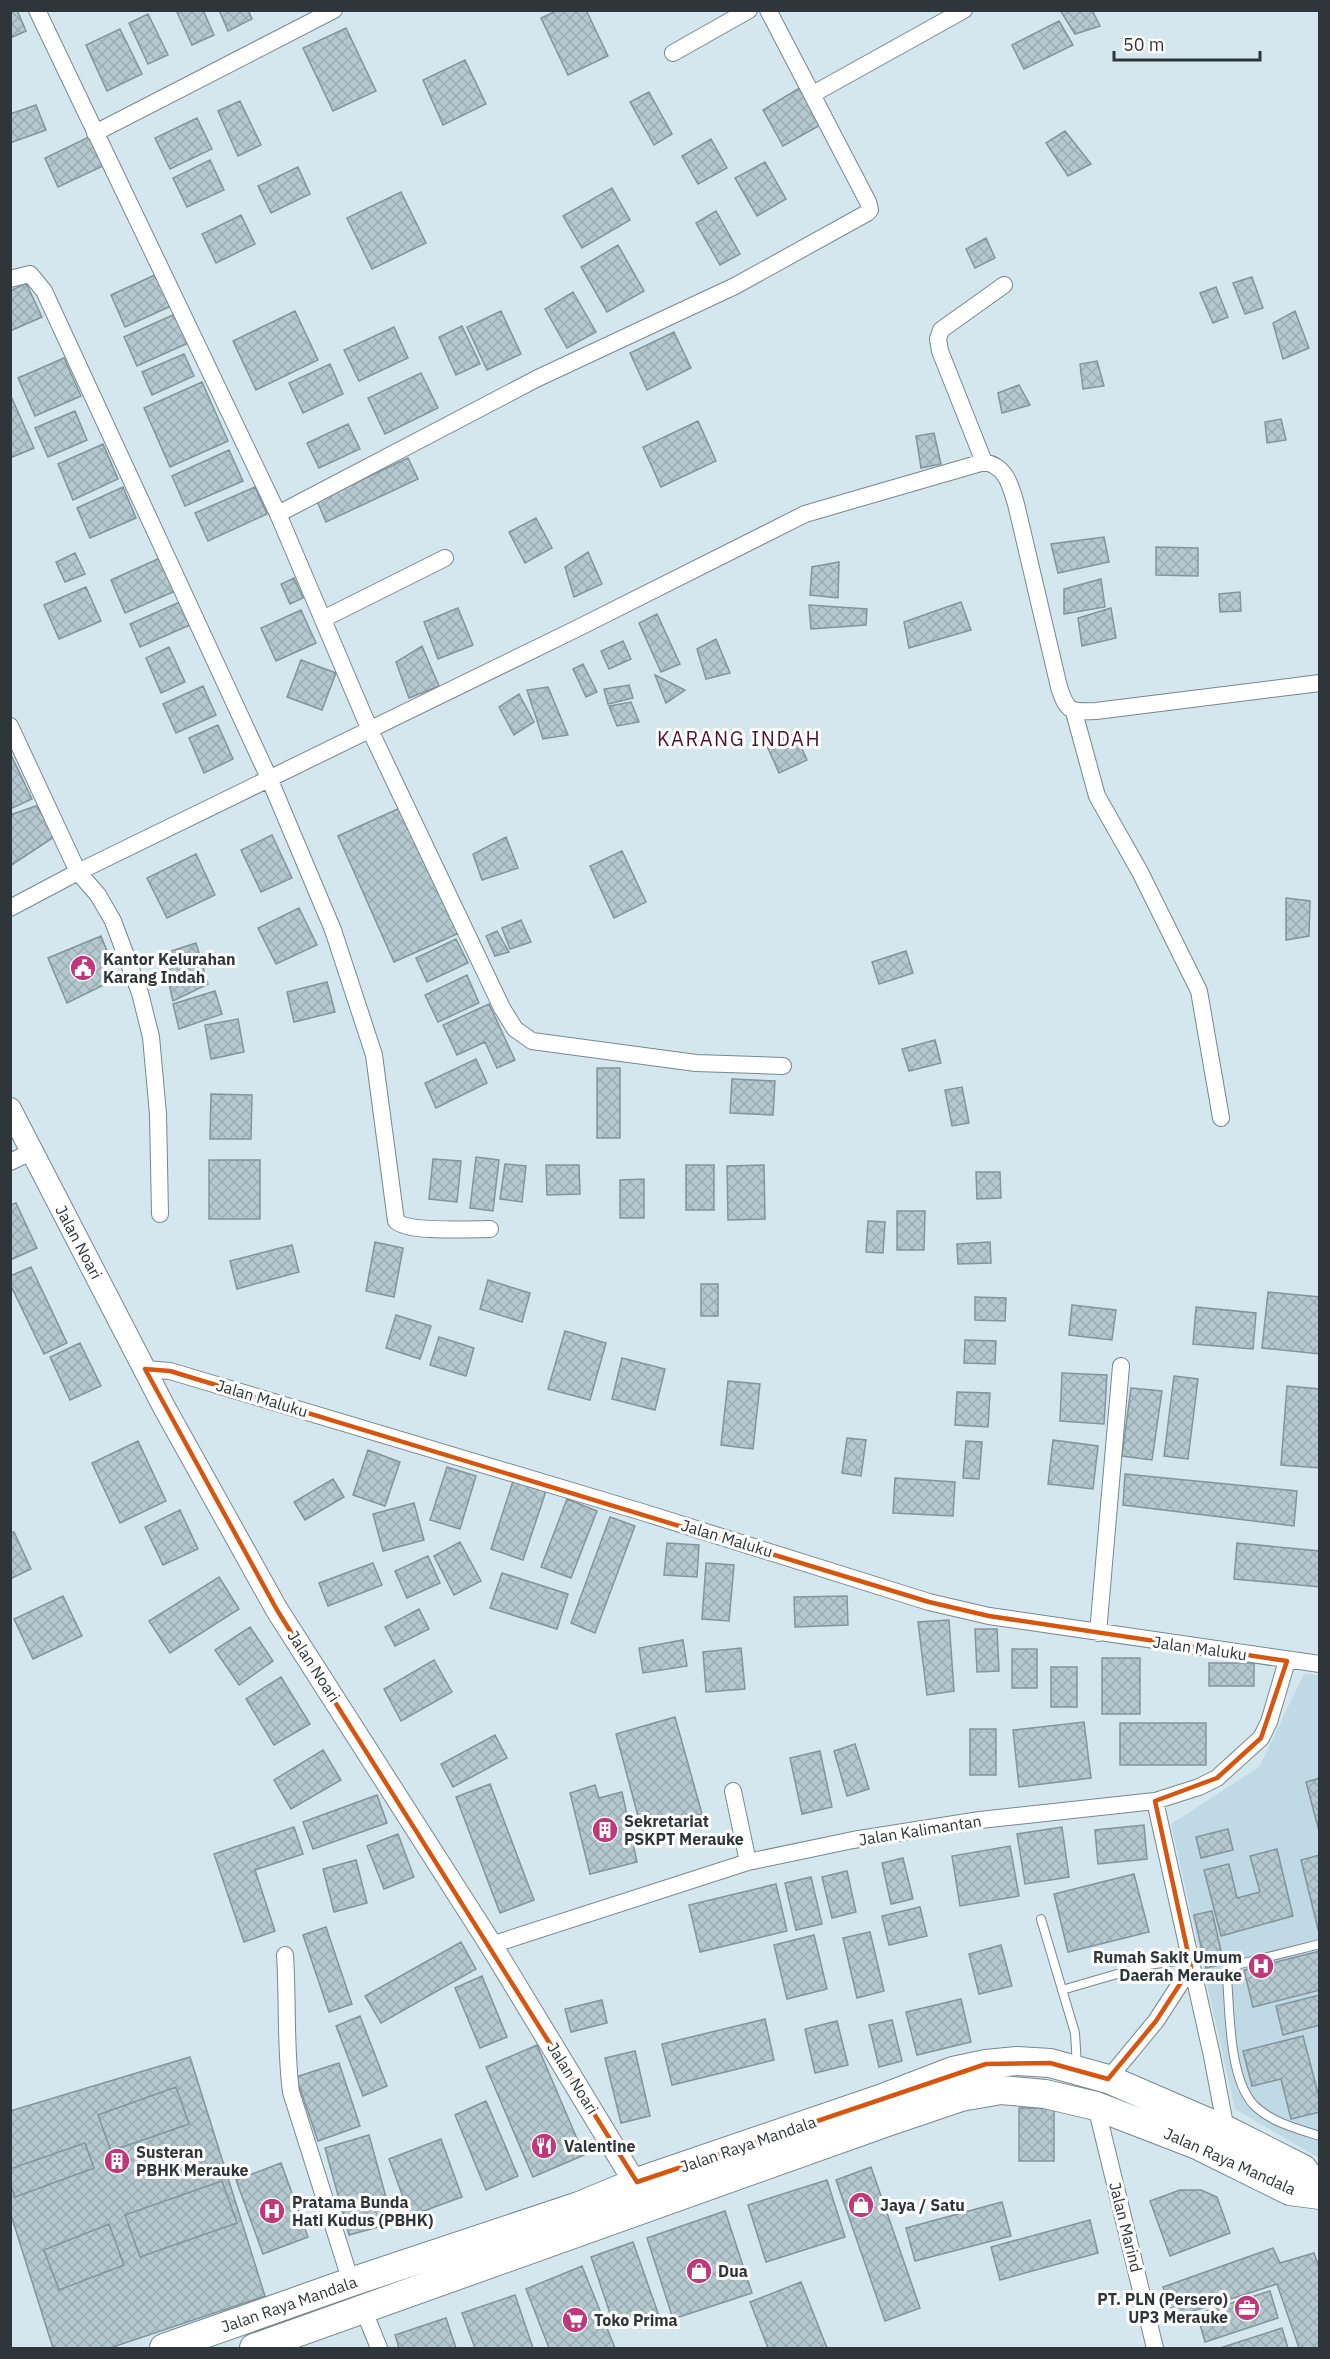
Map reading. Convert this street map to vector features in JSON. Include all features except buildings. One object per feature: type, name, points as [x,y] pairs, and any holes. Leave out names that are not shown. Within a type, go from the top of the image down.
[{"type":"highway","name":"Jalan Raya Mandala","points":[[254,2349],[591,2229],[643,2194],[954,2071],[986,2064],[1017,2061],[1050,2063],[1108,2079],[1226,2130],[1302,2169],[1320,2194]]},
{"type":"highway","name":"Jalan Raya Mandala","points":[[164,2349],[351,2282],[579,2206],[643,2194],[961,2097],[1001,2090],[1045,2094],[1096,2106],[1197,2145],[1290,2191],[1320,2194]]},
{"type":"street","points":[[38,10],[278,514],[369,729],[514,1029],[532,1041],[591,1050],[696,1063],[783,1066]]},
{"type":"street","points":[[95,133],[334,10]]},
{"type":"street","points":[[673,53],[749,10]]},
{"type":"street","points":[[278,514],[538,378],[735,286],[870,210],[813,94],[768,10]]},
{"type":"street","points":[[813,94],[964,10]]},
{"type":"street","points":[[10,279],[30,274],[44,291],[269,778],[333,930],[374,1055],[396,1221],[400,1225],[416,1227],[490,1229]]},
{"type":"street","points":[[984,462],[940,351],[938,339],[941,330],[1004,285]]},
{"type":"street","points":[[10,908],[78,872],[576,629],[805,514],[984,462],[998,466],[1009,480],[1059,687],[1064,703],[1074,712],[1097,796],[1140,872],[1199,991],[1221,1118]]},
{"type":"street","points":[[323,619],[445,558]]},
{"type":"street","points":[[1074,712],[1320,683]]},
{"type":"street","points":[[10,726],[78,872],[98,895],[113,921],[140,993],[151,1037],[158,1114],[160,1214]]},
{"type":"street","name":"Jalan Noari","points":[[10,1109],[196,1466],[277,1610],[491,1945],[643,2194]]},
{"type":"street","points":[[10,1162],[31,1152]]},
{"type":"street","points":[[1099,1626],[1121,1366]]},
{"type":"street","name":"Jalan Maluku","points":[[145,1369],[170,1371],[631,1508],[929,1602],[989,1616],[1099,1626],[1287,1661],[1320,1664]]},
{"type":"street","name":"Jalan Kalimantan","points":[[491,1945],[748,1862],[853,1840],[980,1820],[1155,1801],[1191,1791],[1217,1778],[1262,1738],[1287,1661]]},
{"type":"street","points":[[733,1791],[748,1862]]},
{"type":"street","points":[[1155,1801],[1212,2056],[1226,2130]]},
{"type":"street","points":[[285,1955],[288,2067],[291,2092],[351,2282]]},
{"type":"street","points":[[1108,2079],[1156,2021],[1190,1963]]},
{"type":"street","name":"Jalan Marind","points":[[1096,2106],[1155,2349]]},
{"type":"street","points":[[364,2311],[379,2349]]},
{"type":"lane","points":[[1041,1919],[1075,2033],[1077,2069]]},
{"type":"lane","points":[[1320,1944],[1240,1964],[1230,1970],[1227,1978],[1232,2049],[1242,2087],[1253,2104],[1281,2123],[1320,2136]]},
{"type":"lane","points":[[1062,1990],[1160,1962],[1190,1963]]},
{"type":"highlighted area","points":[[145,1369],[170,1371],[929,1602],[989,1616],[1287,1661],[1261,1738],[1217,1778],[1155,1801],[1191,1967],[1156,2021],[1108,2079],[1050,2063],[986,2064],[637,2182],[277,1610]]},
{"type":"shaded area","name":"Rumah Sakit Umum Daerah Merauke","points":[[1304,1674],[1319,1675],[1319,2158],[1235,2109],[1171,1824],[1259,1767]]},
{"type":"place","name":"Kantor Kelurahan Karang Indah","points":[[83,968]]},
{"type":"place","name":"Sekretariat PSKPT Merauke","points":[[605,1830]]},
{"type":"place","name":"Rumah Sakit Umum Daerah Merauke","points":[[1261,1966]]},
{"type":"place","name":"Valentine","points":[[544,2146]]},
{"type":"place","name":"Susteran PBHK Merauke","points":[[117,2161]]},
{"type":"place","name":"Jaya / Satu","points":[[861,2205]]},
{"type":"place","name":"Pratama Bunda Hati Kudus (PBHK)","points":[[272,2211]]},
{"type":"place","name":"Dua","points":[[699,2271]]},
{"type":"place","name":"PT. PLN (Persero) UP3 Merauke","points":[[1247,2308]]},
{"type":"place","name":"Toko Prima","points":[[575,2320]]},
{"type":"district","name":"KARANG INDAH","points":[[739,738]]}]
